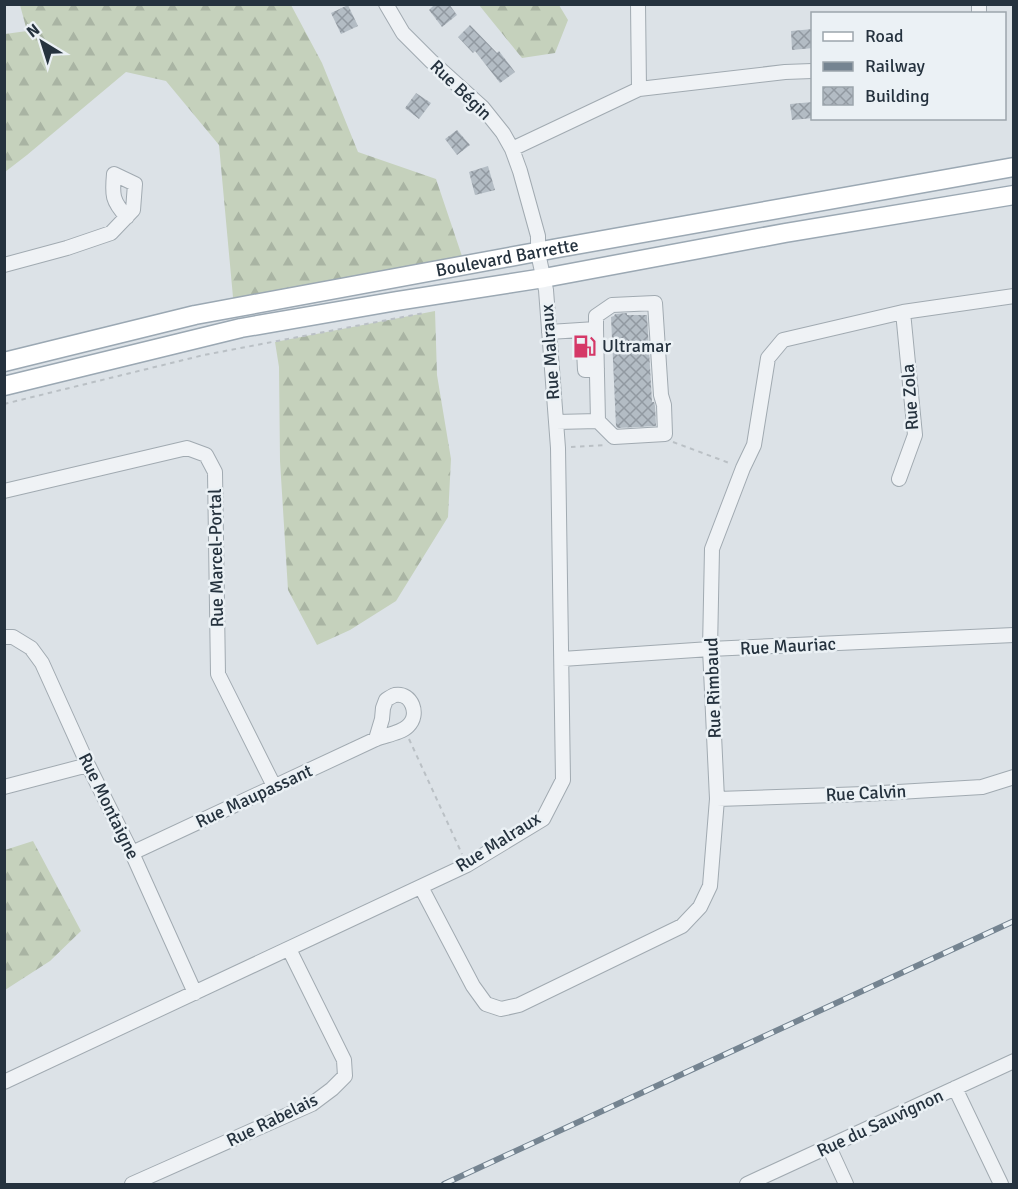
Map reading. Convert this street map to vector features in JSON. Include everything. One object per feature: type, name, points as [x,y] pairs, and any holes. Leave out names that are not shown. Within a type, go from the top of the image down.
[{"type":"main road","name":"Boulevard Barrette","points":[[4,362],[195,315],[1014,167]]},
{"type":"main road","name":"Boulevard Barrette","points":[[4,386],[241,328],[544,278],[785,232],[1014,195]]},
{"type":"street","name":"Rue Bégin","points":[[386,4],[403,33],[483,108],[503,133],[520,171],[538,236],[538,253]]},
{"type":"street","points":[[638,4],[639,89]]},
{"type":"street","points":[[512,149],[639,89],[811,71]]},
{"type":"street","points":[[4,265],[68,248],[111,233],[127,217]]},
{"type":"street","name":"Rue Malraux","points":[[4,1082],[467,865],[543,819],[563,780],[562,659],[558,448],[544,278],[538,253]]},
{"type":"street","name":"Rue Rimbaud","points":[[421,887],[473,986],[486,1004],[501,1008],[519,1005],[682,926],[700,908],[710,886],[717,798],[711,649],[712,549],[743,468],[754,446],[768,358],[783,340],[903,312],[1014,296]]},
{"type":"street","points":[[655,303],[665,434],[614,437],[598,421],[597,369],[585,370],[590,329],[596,316],[612,305],[655,303]]},
{"type":"street","name":"Rue Zola","points":[[899,479],[915,435],[903,312]]},
{"type":"street","points":[[549,332],[590,329]]},
{"type":"street","points":[[556,422],[598,421]]},
{"type":"street","name":"Rue Marcel-Portal","points":[[4,490],[187,448],[206,455],[215,472],[218,674],[274,786]]},
{"type":"street","name":"Rue Mauriac","points":[[562,659],[711,649],[1014,635]]},
{"type":"street","name":"Rue Montaigne","points":[[4,637],[13,637],[31,648],[42,663],[195,993]]},
{"type":"street","points":[[376,739],[386,700],[395,695],[403,696],[411,701],[414,709],[413,719],[404,729]]},
{"type":"street","name":"Rue Maupassant","points":[[132,853],[376,739],[404,729]]},
{"type":"street","points":[[4,787],[88,765]]},
{"type":"street","name":"Rue Calvin","points":[[717,798],[864,794],[982,787],[1014,777]]},
{"type":"street","name":"Rue Rabelais","points":[[132,1185],[312,1104],[333,1089],[345,1076],[344,1060],[289,949]]},
{"type":"street","name":"Rue du Sauvignon","points":[[747,1185],[1014,1061]]},
{"type":"street","points":[[956,1088],[1001,1185]]},
{"type":"street","points":[[829,1147],[846,1185]]},
{"type":"path","points":[[404,729],[467,865]]},
{"type":"green space","points":[[20,5],[291,5],[322,63],[358,152],[436,179],[465,265],[234,308],[219,145],[166,81],[126,72],[5,172],[5,34],[27,31]]},
{"type":"green space","points":[[479,5],[559,5],[568,20],[555,53],[522,58]]},
{"type":"green space","points":[[435,311],[437,375],[451,459],[448,517],[396,601],[350,630],[317,645],[288,590],[280,461],[279,367],[275,342]]},
{"type":"green space","points":[[33,841],[81,931],[50,961],[5,990],[5,850]]},
{"type":"building","points":[[435,4],[449,4],[457,15],[442,27],[429,10]]},
{"type":"building","points":[[348,5],[358,26],[341,34],[331,13]]},
{"type":"building","points":[[470,25],[497,53],[499,51],[515,72],[500,83],[475,51],[473,53],[458,37]]},
{"type":"building","points":[[811,29],[811,48],[792,50],[791,31]]},
{"type":"building","points":[[416,93],[431,103],[419,119],[405,108]]},
{"type":"building","points":[[811,102],[811,118],[792,120],[790,104]]},
{"type":"building","points":[[457,130],[470,145],[457,155],[445,139]]},
{"type":"building","points":[[488,166],[495,190],[475,195],[469,172]]},
{"type":"building","points":[[627,313],[627,315],[647,315],[652,402],[655,406],[656,426],[618,428],[616,426],[611,317],[615,314]]},
{"type":"railway","points":[[444,1184],[1014,921]]},
{"type":"place","name":"Ultramar","points":[[584,346]]}]
